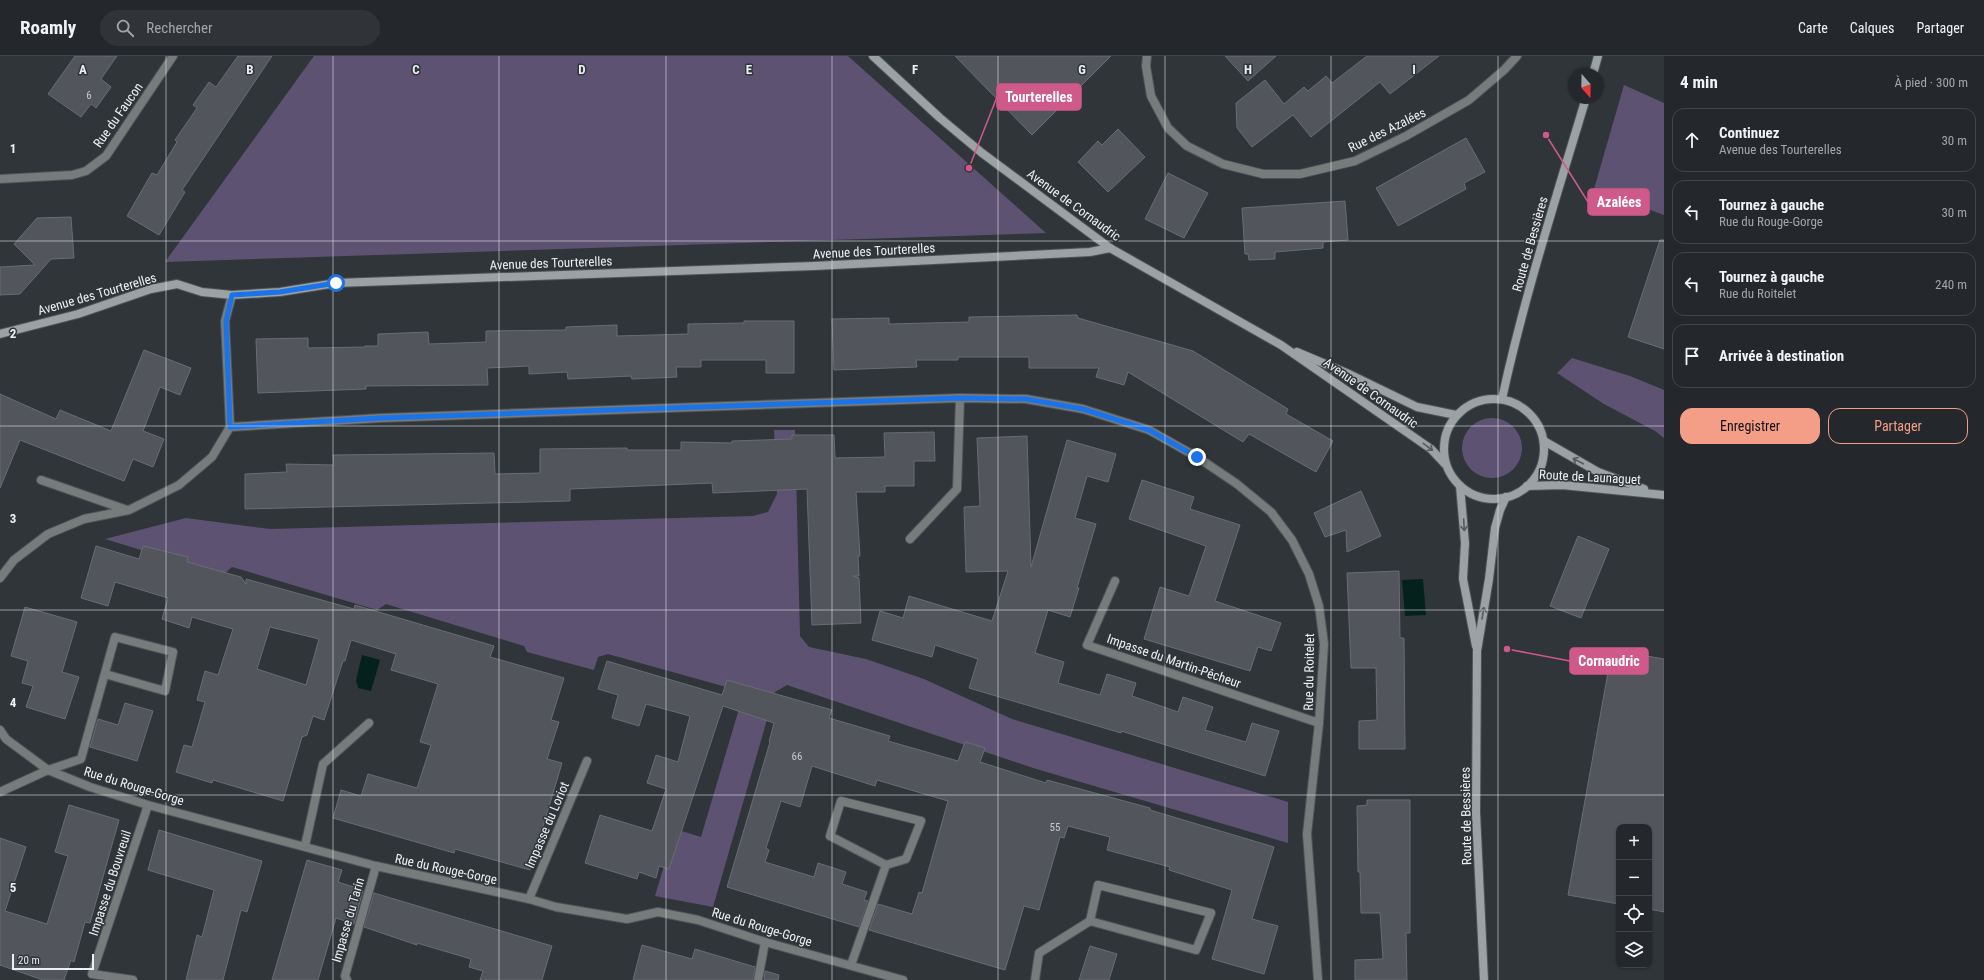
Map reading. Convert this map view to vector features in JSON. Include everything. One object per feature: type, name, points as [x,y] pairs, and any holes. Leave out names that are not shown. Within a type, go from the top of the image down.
[{"type":"street","name":"Rue du Faucon","points":[[0,178],[72,175],[86,171],[106,156],[173,56]]},
{"type":"street","name":"Avenue de Cornaudric","points":[[873,56],[940,118],[982,153],[1110,248],[1281,345],[1431,449],[1445,464]]},
{"type":"street","name":"Rue des Azalées","points":[[1147,56],[1146,66],[1151,96],[1168,128],[1187,146],[1223,164],[1263,174],[1300,174],[1355,161],[1406,136],[1469,100],[1504,70],[1517,56]]},
{"type":"street","points":[[1595,68],[1598,56]]},
{"type":"street","name":"Route de Bessières","points":[[1502,399],[1514,343],[1544,233],[1584,104]]},
{"type":"street","name":"Avenue des Tourterelles","points":[[0,334],[78,314],[157,288],[177,284],[202,292],[232,295],[280,292],[336,283],[814,266],[1090,252],[1110,248]]},
{"type":"street","points":[[0,578],[14,560],[48,534],[84,519],[129,510],[179,485],[212,458],[230,427],[226,321],[232,295]]},
{"type":"street","name":"Avenue de Cornaudric","points":[[1281,345],[1349,374],[1417,407],[1456,415]]},
{"type":"street","points":[[910,539],[957,489],[960,398]]},
{"type":"street","name":"Rue du Roitelet","points":[[230,427],[381,418],[960,398],[1026,399],[1083,409],[1149,430],[1203,460],[1237,484],[1271,512],[1292,540],[1309,574],[1319,606],[1324,644],[1320,723],[1307,834],[1318,980]]},
{"type":"street","points":[[1485,399],[1502,399],[1514,402],[1525,409],[1534,418],[1544,441],[1543,458],[1538,473],[1527,486],[1506,497],[1490,499],[1474,495],[1454,480],[1445,464],[1443,447],[1447,430],[1456,415],[1469,404],[1485,399]]},
{"type":"street","name":"Route de Launaguet","points":[[1544,441],[1598,472],[1652,493]]},
{"type":"street","points":[[41,480],[129,510]]},
{"type":"street","name":"Route de Launaguet","points":[[1527,486],[1562,485],[1664,495]]},
{"type":"street","name":"Route de Bessières","points":[[1460,486],[1465,544],[1463,579],[1477,651]]},
{"type":"street","name":"Route de Bessières","points":[[1484,980],[1476,813],[1477,651],[1489,579],[1495,528],[1500,510],[1506,497]]},
{"type":"street","name":"Impasse du Martin-Pêcheur","points":[[1116,581],[1088,644],[1320,723]]},
{"type":"street","points":[[0,792],[48,770],[81,759],[115,637],[173,652],[165,691],[105,674]]},
{"type":"street","points":[[305,846],[323,764],[369,723]]},
{"type":"street","name":"Rue du Rouge-Gorge","points":[[0,730],[6,739],[48,770],[90,787],[148,805],[376,866],[529,899],[556,907],[627,919],[658,912],[705,922],[765,942],[904,980]]},
{"type":"street","name":"Impasse du Loriot","points":[[529,899],[587,761]]},
{"type":"street","points":[[841,801],[921,821],[906,859],[886,865],[830,836],[841,801]]},
{"type":"street","name":"Impasse du Bouvreuil","points":[[133,980],[92,974],[148,805]]},
{"type":"street","points":[[852,965],[886,865]]},
{"type":"street","name":"Impasse du Tarin","points":[[347,980],[345,976],[376,866]]},
{"type":"street","points":[[1035,980],[1040,953],[1090,921],[1098,885],[1211,913],[1196,950],[1090,921]]},
{"type":"street","points":[[758,980],[765,942]]},
{"type":"shaded area","points":[[314,56],[848,56],[1046,233],[165,262]]},
{"type":"shaded area","points":[[1624,85],[1664,103],[1664,215],[1594,189]]},
{"type":"shaded area","points":[[1572,358],[1630,376],[1664,390],[1664,438],[1655,431],[1604,404],[1557,373]]},
{"type":"shaded area","points":[[1492,418],[1509,423],[1517,431],[1522,448],[1517,465],[1509,473],[1492,478],[1475,473],[1467,465],[1462,448],[1467,431],[1475,423]]},
{"type":"shaded area","points":[[774,430],[795,430],[800,636],[809,647],[866,659],[924,679],[1012,719],[1288,802],[1288,843],[1033,768],[787,685],[775,692],[713,907],[655,896],[675,829],[701,837],[744,692],[608,654],[598,657],[594,670],[527,652],[524,646],[386,604],[377,610],[232,567],[223,575],[105,539],[186,518],[270,529],[753,516],[768,512],[777,494]]},
{"type":"shaded area","points":[[1423,579],[1426,615],[1405,616],[1402,580]]},
{"type":"shaded area","points":[[362,655],[380,660],[371,691],[358,688],[356,680]]},
{"type":"building","points":[[75,56],[117,56],[101,79],[111,87],[96,108],[91,104],[81,117],[48,94]]},
{"type":"building","points":[[238,56],[272,56],[182,190],[185,192],[159,235],[127,216],[152,173],[157,175],[177,142],[175,140],[197,108],[193,105],[209,82],[216,87]]},
{"type":"building","points":[[955,56],[1111,56],[1032,135]]},
{"type":"building","points":[[1225,56],[1276,56],[1248,81]]},
{"type":"building","points":[[1367,56],[1439,56],[1390,94],[1380,82],[1311,137],[1293,115],[1252,147],[1237,128],[1236,103],[1265,80],[1284,104],[1304,87],[1308,91],[1326,76],[1332,83]]},
{"type":"building","points":[[1118,129],[1145,157],[1108,192],[1078,162],[1098,141],[1102,145]]},
{"type":"building","points":[[1466,138],[1485,172],[1464,183],[1466,189],[1398,226],[1376,188]]},
{"type":"building","points":[[1168,173],[1208,193],[1184,238],[1145,219]]},
{"type":"building","points":[[1345,201],[1348,240],[1323,242],[1323,248],[1275,252],[1275,259],[1249,260],[1248,254],[1245,254],[1242,208]]},
{"type":"building","points":[[71,217],[74,258],[51,259],[20,294],[0,295],[0,267],[35,265],[14,244],[37,218]]},
{"type":"building","points":[[1660,240],[1664,240],[1664,349],[1628,337]]},
{"type":"building","points":[[1077,315],[1078,318],[1193,351],[1288,409],[1286,414],[1333,441],[1316,472],[1249,434],[1243,442],[1128,372],[1124,385],[1096,377],[1099,368],[1029,368],[1029,357],[958,357],[958,360],[916,360],[917,367],[834,370],[832,319],[889,318],[889,324],[969,322],[969,317]]},
{"type":"building","points":[[744,321],[794,321],[794,373],[766,373],[766,360],[701,360],[701,367],[676,367],[677,377],[632,379],[631,376],[568,379],[567,372],[529,374],[529,366],[487,368],[488,385],[366,386],[366,389],[258,393],[256,339],[308,338],[308,348],[365,347],[378,346],[378,334],[428,332],[429,344],[486,342],[486,331],[566,330],[566,327],[617,325],[617,336],[688,334],[688,324],[744,323]]},
{"type":"building","points":[[144,350],[191,368],[180,395],[160,387],[143,431],[164,439],[153,467],[133,459],[124,481],[20,440],[0,488],[0,394],[56,419],[60,410],[111,431]]},
{"type":"building","points":[[934,432],[935,461],[914,461],[914,486],[885,486],[885,492],[856,492],[860,556],[858,556],[859,576],[853,576],[859,578],[861,623],[812,625],[807,489],[713,493],[712,483],[570,489],[570,501],[245,509],[245,474],[287,472],[286,464],[334,465],[333,455],[494,453],[495,474],[540,473],[540,449],[627,448],[627,450],[681,450],[681,442],[732,443],[732,441],[792,439],[792,435],[834,435],[835,458],[885,457],[884,433]]},
{"type":"building","points":[[1027,436],[1031,567],[1067,440],[1116,454],[1108,482],[1087,476],[1075,518],[1096,524],[1070,617],[1048,610],[1035,653],[1064,662],[1058,683],[1100,695],[1107,674],[1136,683],[1132,696],[1178,712],[1183,697],[1213,707],[1205,730],[1246,742],[1252,723],[1279,731],[1265,776],[1121,731],[1121,733],[969,688],[978,659],[935,645],[932,657],[872,640],[880,611],[903,618],[909,596],[992,621],[1008,571],[966,572],[964,507],[980,506],[977,438]]},
{"type":"building","points":[[1142,480],[1194,497],[1190,509],[1240,525],[1215,601],[1281,623],[1271,651],[1258,647],[1250,671],[1144,639],[1160,587],[1189,596],[1206,546],[1129,519]]},
{"type":"building","points":[[1361,491],[1381,536],[1347,552],[1346,530],[1325,537],[1314,513]]},
{"type":"building","points":[[1578,536],[1609,549],[1581,618],[1550,606]]},
{"type":"building","points":[[96,546],[139,559],[143,546],[188,557],[187,562],[241,577],[246,584],[246,579],[354,609],[355,605],[494,646],[490,657],[564,678],[551,720],[559,722],[547,759],[562,763],[530,870],[455,849],[454,853],[333,818],[341,790],[361,796],[368,774],[417,788],[431,745],[420,742],[438,684],[391,670],[396,654],[351,640],[324,720],[313,716],[307,735],[302,737],[283,801],[213,780],[212,783],[176,772],[184,745],[192,747],[205,702],[197,700],[205,671],[218,675],[233,629],[192,617],[189,628],[162,619],[168,598],[115,582],[108,606],[81,598]],"holes":[[[270,627],[319,639],[306,685],[257,669]]]},
{"type":"building","points":[[1399,571],[1400,638],[1404,638],[1405,749],[1359,749],[1359,721],[1377,720],[1376,668],[1351,668],[1347,573]]},
{"type":"building","points":[[25,607],[77,622],[62,672],[79,677],[65,719],[26,707],[33,686],[22,683],[28,661],[11,656]]},
{"type":"building","points":[[1612,650],[1664,659],[1664,912],[1652,910],[1652,824],[1616,824],[1616,903],[1568,895]]},
{"type":"building","points":[[607,661],[722,695],[727,680],[832,710],[829,718],[890,736],[888,741],[958,761],[965,742],[985,748],[980,762],[1046,783],[1047,780],[1150,808],[1150,810],[1274,847],[1252,919],[1278,926],[1264,974],[1212,959],[1232,890],[1169,870],[1170,867],[1107,850],[1110,837],[1068,826],[1064,838],[1060,837],[1039,910],[1024,906],[1005,970],[869,930],[878,904],[912,914],[919,892],[922,893],[948,801],[877,780],[875,786],[812,766],[800,807],[781,801],[766,848],[769,850],[765,862],[814,877],[818,863],[846,872],[842,884],[867,892],[864,900],[868,901],[859,927],[727,887],[770,742],[774,723],[723,706],[669,869],[659,866],[656,878],[639,872],[637,879],[585,863],[600,815],[652,831],[666,789],[647,783],[656,755],[678,762],[690,716],[646,704],[639,726],[612,718],[618,695],[598,689]]},
{"type":"building","points":[[125,703],[153,711],[137,761],[90,747],[98,719],[118,725]]},
{"type":"building","points":[[1367,800],[1410,800],[1410,933],[1406,933],[1407,980],[1355,980],[1355,960],[1383,959],[1380,913],[1361,913],[1360,872],[1358,872],[1357,806],[1367,805]]},
{"type":"building","points":[[69,805],[119,820],[90,923],[85,922],[74,962],[71,960],[64,980],[43,980],[0,965],[0,838],[26,847],[5,911],[47,924],[68,856],[55,852]]},
{"type":"building","points":[[159,830],[262,861],[247,912],[241,910],[223,980],[186,980],[197,935],[202,937],[214,890],[148,870]]},
{"type":"building","points":[[307,860],[342,870],[338,882],[363,890],[354,924],[336,918],[318,980],[272,980]]},
{"type":"building","points":[[374,893],[552,946],[542,980],[480,980],[483,971],[469,967],[471,959],[417,943],[417,945],[364,927]]},
{"type":"building","points":[[642,945],[692,959],[695,949],[755,967],[753,980],[633,980]]},
{"type":"building","points":[[1090,946],[1117,954],[1109,980],[1079,980]]},
{"type":"building","points":[[765,971],[779,975],[778,980],[764,980]]},
{"type":"place","name":"Azalées","points":[[1546,135]]},
{"type":"place","name":"Tourterelles","points":[[969,168]]},
{"type":"place","name":"Cornaudric","points":[[1507,649]]},
{"type":"route","points":[[336,283],[280,292],[232,295],[226,321],[230,427],[381,418],[960,398],[1026,399],[1083,409],[1149,430],[1197,457]]}]
